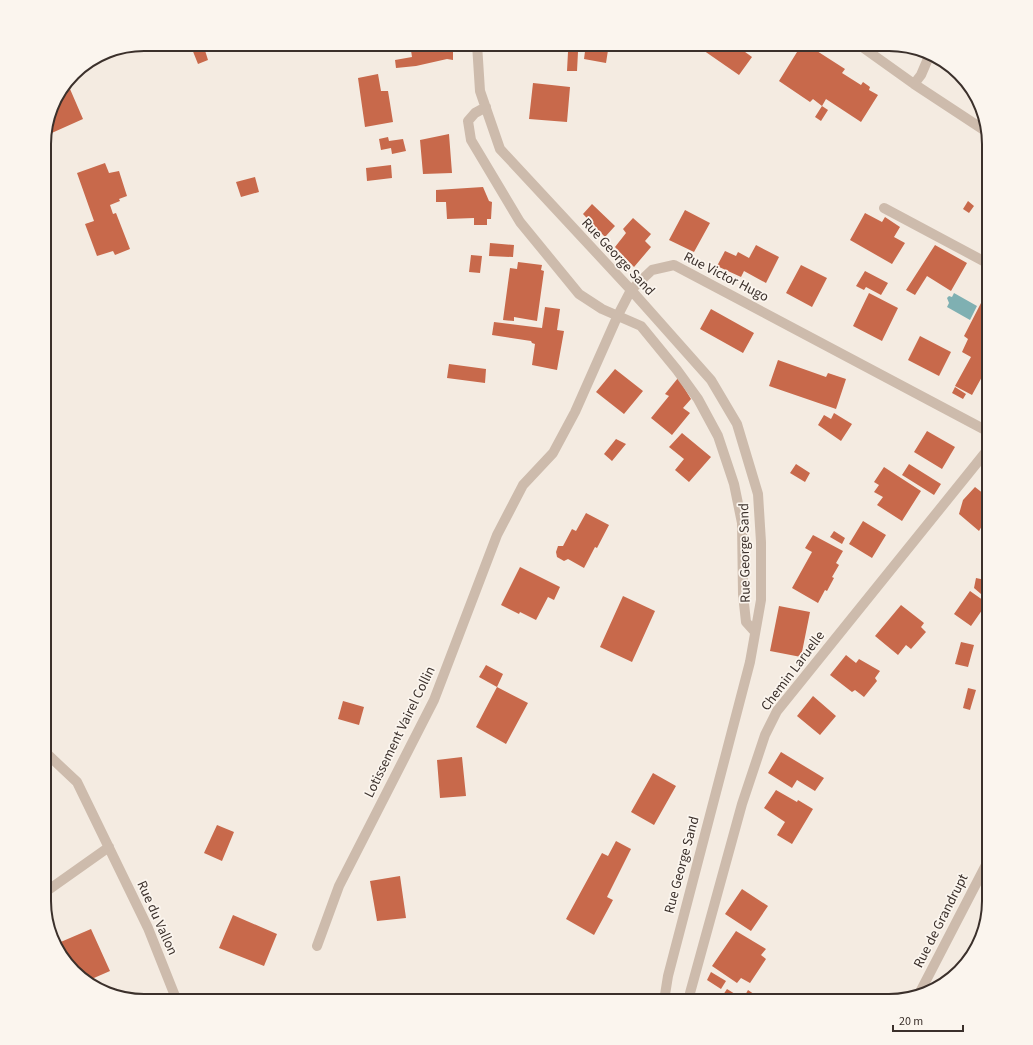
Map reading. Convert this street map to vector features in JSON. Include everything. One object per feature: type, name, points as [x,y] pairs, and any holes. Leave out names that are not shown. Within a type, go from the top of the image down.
[{"type":"street","name":"Rue George Sand","points":[[477,51],[480,91],[500,149],[631,290],[711,380],[738,424],[758,494],[762,542],[761,600],[750,662],[668,976],[665,994]]},
{"type":"street","points":[[868,51],[914,84],[980,128]]},
{"type":"street","points":[[914,84],[927,60]]},
{"type":"street","points":[[486,107],[475,113],[468,121],[471,140],[520,222],[579,294],[602,309],[641,326],[677,370],[698,399],[718,436],[734,484],[742,523],[743,594],[746,622],[755,632]]},
{"type":"street","points":[[884,208],[982,260]]},
{"type":"street","name":"Rue Victor Hugo","points":[[522,485],[554,453],[575,412],[618,315],[631,290],[652,270],[674,265],[982,428]]},
{"type":"street","name":"Chemin Laruelle","points":[[690,994],[742,804],[766,735],[777,711],[982,457]]},
{"type":"street","name":"Lotissement Vairel Collin","points":[[317,946],[340,886],[434,700],[497,535],[522,485]]},
{"type":"street","name":"Rue du Vallon","points":[[51,758],[77,782],[148,928],[174,994]]},
{"type":"street","points":[[51,887],[109,848]]},
{"type":"street","name":"Rue de Grandrupt","points":[[922,987],[982,873]]},
{"type":"water","points":[[954,293],[977,306],[970,320],[947,307],[949,303],[947,298],[949,296],[952,297]]},
{"type":"building","points":[[193,51],[205,51],[208,60],[198,64]]},
{"type":"building","points":[[411,51],[453,51],[453,60],[447,59],[416,66],[396,68],[395,60],[412,57]]},
{"type":"building","points":[[585,51],[608,51],[606,63],[584,59]]},
{"type":"building","points":[[704,51],[744,51],[752,57],[739,75]]},
{"type":"building","points":[[798,51],[817,51],[845,69],[842,73],[861,85],[863,82],[870,87],[869,90],[878,95],[861,122],[826,99],[822,106],[813,99],[810,102],[779,81]]},
{"type":"building","points":[[568,52],[578,52],[577,71],[567,71]]},
{"type":"building","points":[[378,74],[381,91],[388,91],[393,122],[365,127],[358,78]]},
{"type":"building","points":[[533,83],[570,87],[567,122],[529,119]]},
{"type":"building","points":[[70,89],[83,119],[52,133],[58,108]]},
{"type":"building","points":[[822,106],[828,110],[821,121],[815,117]]},
{"type":"building","points":[[449,134],[452,173],[423,174],[420,140]]},
{"type":"building","points":[[388,137],[389,141],[403,139],[406,151],[392,154],[391,148],[381,150],[379,139]]},
{"type":"building","points":[[105,163],[109,173],[119,171],[127,196],[110,205],[113,214],[116,213],[130,249],[115,255],[113,251],[97,256],[85,224],[94,221],[77,173]]},
{"type":"building","points":[[391,165],[392,178],[367,181],[366,168]]},
{"type":"building","points":[[255,177],[259,192],[241,197],[236,182]]},
{"type":"building","points":[[483,187],[489,201],[492,202],[491,219],[487,219],[487,225],[474,225],[474,218],[447,219],[446,202],[436,202],[436,190]]},
{"type":"building","points":[[968,201],[974,206],[969,213],[963,209]]},
{"type":"building","points":[[592,204],[615,226],[605,237],[583,214]]},
{"type":"building","points":[[685,210],[710,223],[694,252],[669,240]]},
{"type":"building","points":[[865,213],[882,222],[885,217],[900,227],[894,237],[905,243],[892,264],[850,240]]},
{"type":"building","points":[[633,218],[651,234],[645,241],[651,247],[634,267],[615,247],[626,233],[623,229]]},
{"type":"building","points":[[490,243],[514,245],[513,257],[489,256]]},
{"type":"building","points":[[756,245],[779,257],[766,283],[744,271],[741,277],[717,266],[725,251],[736,256],[738,252],[749,258]]},
{"type":"building","points":[[935,245],[967,263],[951,291],[927,276],[915,295],[906,290]]},
{"type":"building","points":[[471,255],[482,256],[480,273],[469,272]]},
{"type":"building","points":[[518,262],[542,265],[541,270],[544,271],[537,321],[514,317],[514,321],[503,320],[510,268],[517,269]]},
{"type":"building","points":[[801,265],[827,278],[812,307],[786,293]]},
{"type":"building","points":[[865,271],[888,283],[881,295],[866,287],[864,290],[856,286]]},
{"type":"building","points":[[869,293],[898,308],[882,341],[853,326]]},
{"type":"building","points":[[982,304],[982,377],[972,395],[955,386],[971,357],[962,352],[968,339],[964,336]]},
{"type":"building","points":[[545,307],[560,309],[557,330],[564,331],[557,370],[532,365],[535,344],[531,341],[492,335],[494,322],[542,328]]},
{"type":"building","points":[[711,309],[754,333],[743,353],[700,329]]},
{"type":"building","points":[[920,336],[951,352],[939,376],[908,360]]},
{"type":"building","points":[[778,360],[826,377],[828,373],[846,379],[836,409],[769,386]]},
{"type":"building","points":[[449,364],[486,369],[485,383],[447,378]]},
{"type":"building","points":[[615,369],[643,391],[624,414],[596,392]]},
{"type":"building","points":[[678,378],[691,399],[683,408],[690,413],[672,435],[651,418],[669,396],[665,394]]},
{"type":"building","points":[[955,387],[966,394],[963,399],[952,393]]},
{"type":"building","points":[[834,413],[852,424],[841,441],[818,425],[824,415],[831,419]]},
{"type":"building","points":[[927,431],[955,447],[942,469],[914,452]]},
{"type":"building","points":[[682,433],[711,457],[689,482],[675,470],[684,459],[669,447]]},
{"type":"building","points":[[616,439],[626,444],[612,461],[604,454]]},
{"type":"building","points":[[796,464],[810,473],[805,482],[790,473]]},
{"type":"building","points":[[909,464],[941,484],[934,495],[902,475]]},
{"type":"building","points":[[884,467],[921,491],[902,521],[877,505],[883,497],[874,492],[879,485],[874,482]]},
{"type":"building","points":[[975,487],[982,492],[982,526],[979,531],[959,514],[963,500]]},
{"type":"building","points":[[586,513],[609,525],[584,568],[568,559],[564,561],[557,557],[556,552],[558,546],[563,546],[572,529],[576,531]]},
{"type":"building","points":[[863,521],[886,535],[872,558],[849,544]]},
{"type":"building","points":[[834,531],[845,538],[842,544],[830,537]]},
{"type":"building","points":[[813,535],[843,551],[836,563],[839,565],[832,577],[834,578],[818,603],[792,588],[812,552],[805,548]]},
{"type":"building","points":[[520,567],[560,587],[554,600],[548,597],[536,620],[501,605]]},
{"type":"building","points":[[976,578],[982,579],[981,594],[974,588]]},
{"type":"building","points":[[970,591],[982,599],[982,610],[971,626],[954,614]]},
{"type":"building","points":[[623,596],[655,611],[632,662],[600,647]]},
{"type":"building","points":[[901,605],[924,623],[921,627],[926,632],[911,649],[906,645],[898,655],[875,636]]},
{"type":"building","points":[[779,606],[810,612],[801,657],[770,651]]},
{"type":"building","points":[[961,642],[974,645],[968,667],[955,664]]},
{"type":"building","points":[[846,655],[856,663],[859,659],[880,671],[875,678],[877,681],[864,697],[855,690],[852,692],[830,675]]},
{"type":"building","points":[[486,665],[503,674],[497,687],[479,677]]},
{"type":"building","points":[[497,687],[528,703],[506,744],[476,727]]},
{"type":"building","points":[[968,688],[976,690],[970,710],[963,708]]},
{"type":"building","points":[[813,696],[836,716],[820,735],[797,716]]},
{"type":"building","points":[[343,701],[364,707],[359,725],[338,719]]},
{"type":"building","points":[[781,752],[824,778],[815,791],[797,780],[792,788],[768,773]]},
{"type":"building","points":[[462,757],[466,796],[440,798],[437,760]]},
{"type":"building","points":[[653,773],[676,786],[654,825],[631,812]]},
{"type":"building","points":[[776,790],[813,809],[792,844],[777,835],[785,822],[764,808]]},
{"type":"building","points":[[217,825],[234,832],[222,861],[204,853]]},
{"type":"building","points":[[616,841],[631,849],[607,897],[613,900],[594,935],[566,919],[602,853],[608,856]]},
{"type":"building","points":[[400,876],[406,918],[377,921],[370,881]]},
{"type":"building","points":[[742,889],[768,906],[751,931],[725,914]]},
{"type":"building","points":[[233,915],[277,934],[264,966],[219,948]]},
{"type":"building","points":[[91,929],[110,971],[93,979],[70,958],[61,942]]},
{"type":"building","points":[[736,931],[766,949],[761,955],[766,959],[750,983],[741,978],[737,983],[712,966]]},
{"type":"building","points":[[711,972],[726,981],[721,989],[707,980]]},
{"type":"building","points":[[727,989],[735,994],[724,994]]},
{"type":"building","points":[[748,990],[754,994],[746,994]]}]
